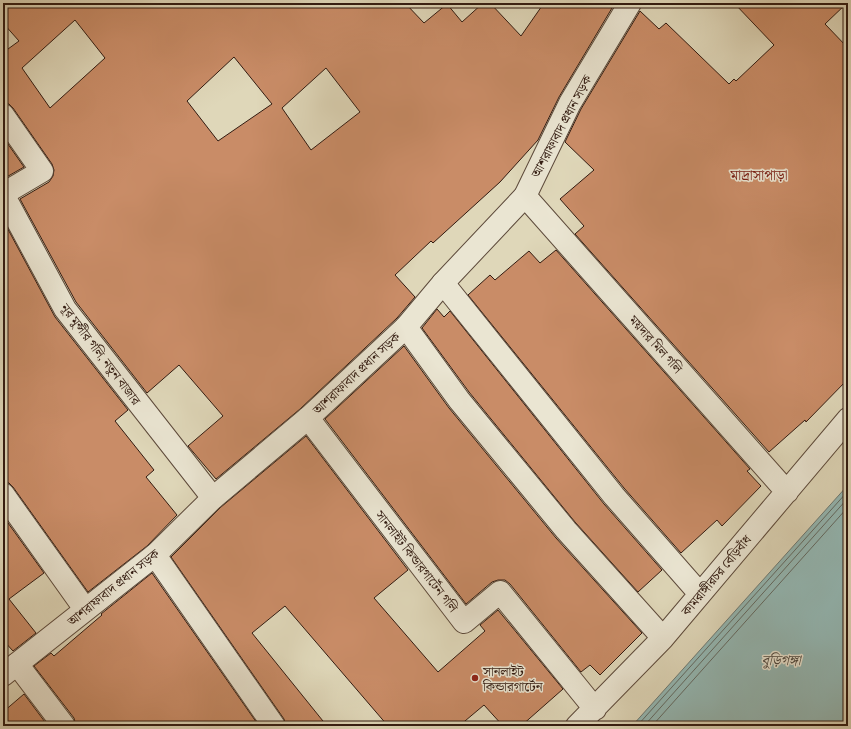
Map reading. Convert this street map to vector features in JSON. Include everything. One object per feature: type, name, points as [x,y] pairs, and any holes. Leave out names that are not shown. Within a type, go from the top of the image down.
[{"type":"street","name":"আশরাফাবাদ প্রধান সড়ক","points":[[10,670],[85,609],[156,555],[213,498],[308,418],[406,327],[442,283],[525,196],[570,103],[630,3]]},
{"type":"street","name":"নূর মুন্সীর গলি, নতুন বাজার","points":[[3,115],[42,172],[3,194],[62,302],[96,349],[213,498]]},
{"type":"street","name":"ময়দার মিল গলি","points":[[525,196],[787,492]]},
{"type":"street","points":[[442,283],[614,496],[700,594]]},
{"type":"street","points":[[406,327],[459,400],[566,530],[663,638]]},
{"type":"street","name":"সানলাইট কিন্ডারগার্টেন গলি","points":[[308,418],[464,622],[500,592],[595,709]]},
{"type":"street","name":"কামরাঙ্গীরচর বেড়িবাঁধ","points":[[577,726],[663,638],[848,419]]},
{"type":"street","points":[[3,494],[85,609]]},
{"type":"street","points":[[156,555],[274,726]]},
{"type":"street","points":[[10,670],[64,726]]},
{"type":"water","name":"বুড়িগঙ্গা","points":[[848,485],[848,726],[632,726]]},
{"type":"building","points":[[3,3],[405,3],[424,23],[447,4],[462,22],[483,3],[490,3],[521,36],[544,3],[615,3],[559,97],[538,140],[500,182],[433,243],[431,241],[395,275],[415,297],[397,318],[300,409],[216,479],[188,446],[223,416],[179,365],[147,393],[76,302],[20,199],[49,182],[53,176],[54,170],[52,164],[13,108],[9,104],[3,103],[3,41],[8,49],[19,41],[3,23]],"holes":[[[75,20],[105,58],[50,108],[22,68]],[[234,57],[272,104],[218,141],[187,101]],[[326,68],[360,112],[311,150],[282,108]]]},
{"type":"building","points":[[734,3],[847,3],[825,24],[848,48],[848,379],[806,422],[805,420],[769,452],[575,234],[584,226],[560,199],[594,170],[565,142],[581,109],[640,11],[659,29],[666,23],[729,84],[734,79],[736,81],[774,45]]},
{"type":"building","points":[[3,137],[24,167],[3,179]]},
{"type":"building","points":[[3,220],[55,317],[128,410],[115,421],[154,470],[146,477],[177,515],[147,546],[88,592],[13,487],[9,483],[3,482]]},
{"type":"building","points":[[556,250],[750,469],[747,471],[761,486],[722,526],[717,520],[681,553],[624,488],[468,295],[490,275],[495,280],[529,251],[540,263]]},
{"type":"building","points":[[437,309],[444,317],[450,311],[604,504],[662,570],[638,592],[575,522],[469,392],[422,328]]},
{"type":"building","points":[[404,346],[449,408],[556,538],[642,633],[600,675],[590,665],[581,672],[510,584],[505,580],[492,582],[466,604],[325,419]]},
{"type":"building","points":[[306,436],[408,570],[374,598],[438,672],[485,631],[480,625],[498,610],[563,689],[521,726],[503,726],[484,705],[459,726],[388,726],[285,606],[252,633],[327,726],[286,726],[284,719],[171,557],[221,507]]},
{"type":"building","points":[[3,516],[44,573],[9,599],[36,633],[13,651],[3,640]]},
{"type":"building","points":[[152,573],[259,726],[76,726],[74,718],[34,666],[51,653],[54,656],[102,615],[101,614]]},
{"type":"building","points":[[24,694],[48,726],[3,726],[3,712]]},
{"type":"place","name":"সানলাইট কিন্ডারগার্টেন","points":[[475,678]]},
{"type":"district","name":"মাদ্রাসাপাড়া","points":[[759,175]]}]
